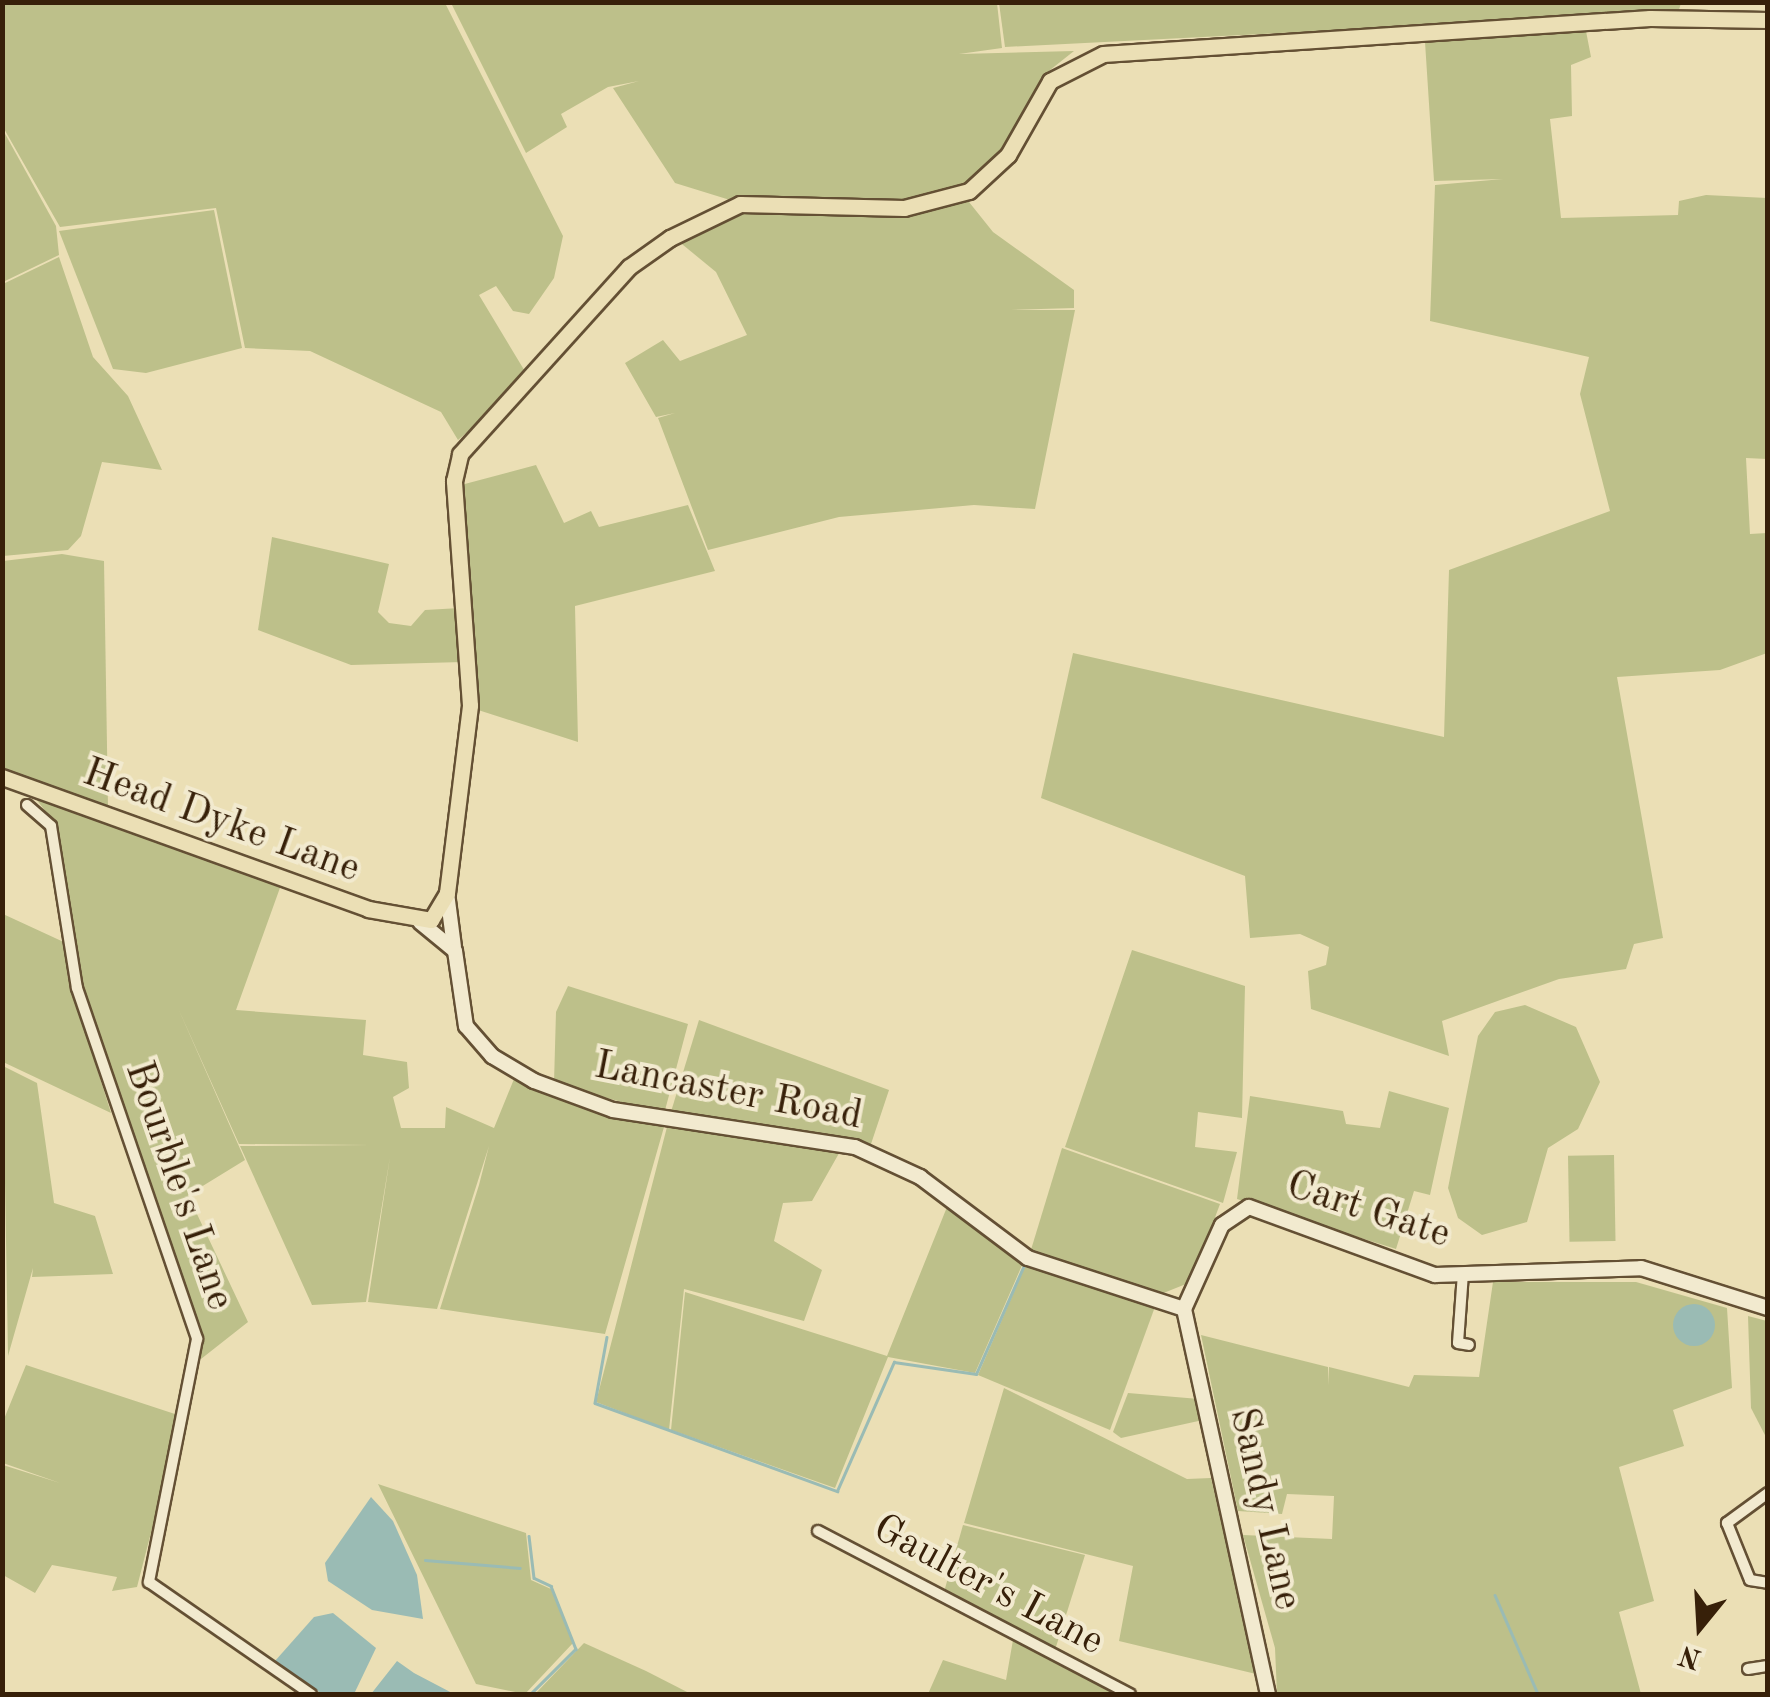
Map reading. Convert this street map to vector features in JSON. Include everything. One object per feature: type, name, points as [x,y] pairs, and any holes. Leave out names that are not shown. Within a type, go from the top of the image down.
[{"type":"main road","points":[[454,950],[420,922],[440,913],[447,893],[470,705],[454,481],[460,454],[629,267],[670,238],[740,204],[904,208],[957,196],[1002,164],[1050,81],[1103,54],[1650,18],[1768,20]]},
{"type":"main road","name":"Head Dyke Lane","points":[[2,778],[420,922]]},
{"type":"main road","name":"Lancaster Road","points":[[447,893],[466,1026],[492,1056],[534,1081],[613,1110],[855,1147],[920,1177],[1028,1258],[1184,1309]]},
{"type":"main road","name":"Cart Gate","points":[[1184,1309],[1222,1225],[1249,1207],[1434,1275],[1640,1268],[1768,1308]]},
{"type":"main road","name":"Sandy Lane","points":[[1184,1309],[1194,1337],[1268,1694]]},
{"type":"street","name":"Bourble's Lane","points":[[28,805],[52,826],[77,988],[197,1339],[149,1582],[311,1694]]},
{"type":"street","points":[[1463,1273],[1458,1344],[1470,1345]]},
{"type":"street","points":[[1768,1493],[1726,1523],[1749,1577],[1768,1583]]},
{"type":"street","name":"Gaulter's Lane","points":[[818,1530],[1130,1694]]},
{"type":"street","points":[[1748,1668],[1768,1666]]},
{"type":"green space","points":[[3,3],[445,3],[563,236],[554,278],[529,314],[513,311],[496,286],[479,295],[529,378],[458,440],[441,412],[310,351],[245,348],[216,208],[60,227],[3,127]]},
{"type":"green space","points":[[451,3],[997,3],[1002,48],[959,54],[1074,51],[1045,74],[1005,148],[958,189],[911,203],[730,200],[675,183],[613,88],[639,81],[608,87],[561,114],[567,127],[526,153]]},
{"type":"green space","points":[[999,3],[1681,3],[1678,13],[1005,47]]},
{"type":"green space","points":[[1586,31],[1591,57],[1571,65],[1572,116],[1550,119],[1561,218],[1678,215],[1679,201],[1706,195],[1767,198],[1767,459],[1746,458],[1750,534],[1767,533],[1767,653],[1720,670],[1617,677],[1663,938],[1634,944],[1626,969],[1559,979],[1442,1021],[1449,1056],[1311,1009],[1308,971],[1326,965],[1329,947],[1300,934],[1250,938],[1245,876],[1041,798],[1073,653],[1444,737],[1449,570],[1610,511],[1580,394],[1589,357],[1430,321],[1435,185],[1503,179],[1434,181],[1425,42]]},
{"type":"green space","points":[[3,130],[56,226],[59,255],[3,282]]},
{"type":"green space","points":[[965,197],[993,232],[1074,290],[1074,308],[1011,310],[1075,310],[1035,509],[974,505],[839,517],[708,550],[658,418],[675,413],[656,417],[625,363],[663,340],[680,361],[747,335],[716,272],[677,240],[732,210],[921,211]]},
{"type":"green space","points":[[214,210],[242,348],[146,373],[113,369],[59,231]]},
{"type":"green space","points":[[59,257],[93,357],[128,396],[162,470],[102,462],[81,536],[68,550],[3,556],[3,284]]},
{"type":"green space","points":[[536,465],[564,523],[591,511],[599,527],[688,505],[715,571],[575,606],[578,742],[475,709],[461,485]]},
{"type":"green space","points":[[272,537],[389,564],[378,612],[389,623],[411,626],[425,610],[460,608],[463,662],[351,665],[258,630]]},
{"type":"green space","points":[[62,554],[104,561],[108,808],[3,772],[3,561]]},
{"type":"green space","points":[[33,795],[281,885],[236,1010],[366,1020],[363,1055],[407,1062],[409,1088],[393,1097],[401,1128],[445,1128],[446,1107],[494,1128],[514,1079],[664,1127],[605,1334],[440,1309],[489,1146],[437,1309],[368,1302],[390,1157],[366,1302],[312,1305],[240,1146],[370,1145],[239,1144],[178,1008],[245,1160],[188,1195],[248,1322],[201,1359],[201,1335],[82,991],[56,825]]},
{"type":"green space","points":[[3,914],[68,944],[67,974],[111,1113],[3,1062]]},
{"type":"green space","points":[[1132,950],[1245,986],[1242,1118],[1198,1112],[1195,1147],[1237,1152],[1223,1203],[1065,1147]]},
{"type":"green space","points":[[568,986],[688,1024],[664,1114],[554,1083],[556,1012]]},
{"type":"green space","points":[[1525,1005],[1576,1027],[1600,1082],[1578,1129],[1548,1148],[1527,1222],[1482,1235],[1458,1218],[1448,1188],[1478,1036],[1495,1012]]},
{"type":"green space","points":[[699,1020],[889,1090],[870,1147],[670,1115]]},
{"type":"green space","points":[[3,1066],[37,1083],[54,1203],[95,1216],[113,1274],[32,1277],[33,1268],[8,1356]]},
{"type":"green space","points":[[1389,1091],[1449,1108],[1430,1195],[1414,1191],[1396,1249],[1237,1199],[1250,1096],[1343,1111],[1346,1124],[1380,1128]]},
{"type":"green space","points":[[667,1127],[842,1148],[812,1201],[783,1203],[774,1241],[822,1270],[804,1321],[684,1289],[669,1430],[596,1402]]},
{"type":"green space","points":[[1062,1148],[1220,1204],[1191,1282],[1161,1294],[1030,1253]]},
{"type":"green space","points":[[1614,1155],[1616,1241],[1570,1242],[1568,1156]]},
{"type":"green space","points":[[947,1207],[1023,1263],[975,1373],[888,1357],[835,1488],[671,1430],[685,1292],[887,1356]]},
{"type":"green space","points":[[1026,1264],[1156,1304],[1110,1430],[978,1375]]},
{"type":"green space","points":[[1493,1282],[1636,1282],[1727,1308],[1732,1388],[1673,1410],[1684,1446],[1619,1467],[1654,1601],[1619,1612],[1641,1694],[1277,1694],[1275,1648],[1243,1535],[1332,1539],[1334,1496],[1287,1494],[1282,1514],[1238,1511],[1201,1335],[1328,1367],[1329,1385],[1329,1367],[1409,1387],[1414,1375],[1479,1377]]},
{"type":"green space","points":[[1748,1316],[1767,1321],[1767,1439],[1751,1408]]},
{"type":"green space","points":[[26,1365],[181,1416],[137,1587],[112,1591],[117,1577],[52,1565],[35,1593],[3,1575],[3,1465],[60,1483],[3,1463],[2,1424]]},
{"type":"green space","points":[[1004,1388],[1187,1479],[1211,1478],[1256,1674],[1119,1641],[1133,1566],[964,1523]]},
{"type":"green space","points":[[1128,1393],[1199,1399],[1203,1420],[1121,1438],[1113,1432]]},
{"type":"green space","points":[[378,1484],[526,1533],[531,1580],[551,1589],[573,1643],[525,1694],[476,1684]]},
{"type":"green space","points":[[963,1525],[1085,1555],[1054,1653],[944,1592]]},
{"type":"green space","points":[[1013,1640],[1118,1694],[928,1694],[943,1660],[1006,1680]]},
{"type":"green space","points":[[584,1643],[646,1671],[691,1694],[535,1694]]},
{"type":"water","points":[[1694,1304],[1709,1310],[1715,1325],[1709,1340],[1694,1346],[1679,1340],[1673,1325],[1679,1310]]},
{"type":"water","points":[[371,1497],[393,1521],[417,1575],[423,1619],[372,1610],[328,1581],[325,1563]]},
{"type":"water","points":[[333,1613],[376,1648],[354,1694],[322,1694],[275,1661],[314,1617]]},
{"type":"water","points":[[397,1661],[414,1673],[454,1694],[371,1694]]},
{"type":"waterway","points":[[607,1337],[595,1403],[837,1491],[894,1362],[976,1374],[1024,1265]]},
{"type":"waterway","points":[[529,1536],[534,1578],[551,1586],[576,1649],[531,1694]]},
{"type":"waterway","points":[[425,1560],[520,1568]]},
{"type":"waterway","points":[[1495,1595],[1538,1694]]}]
